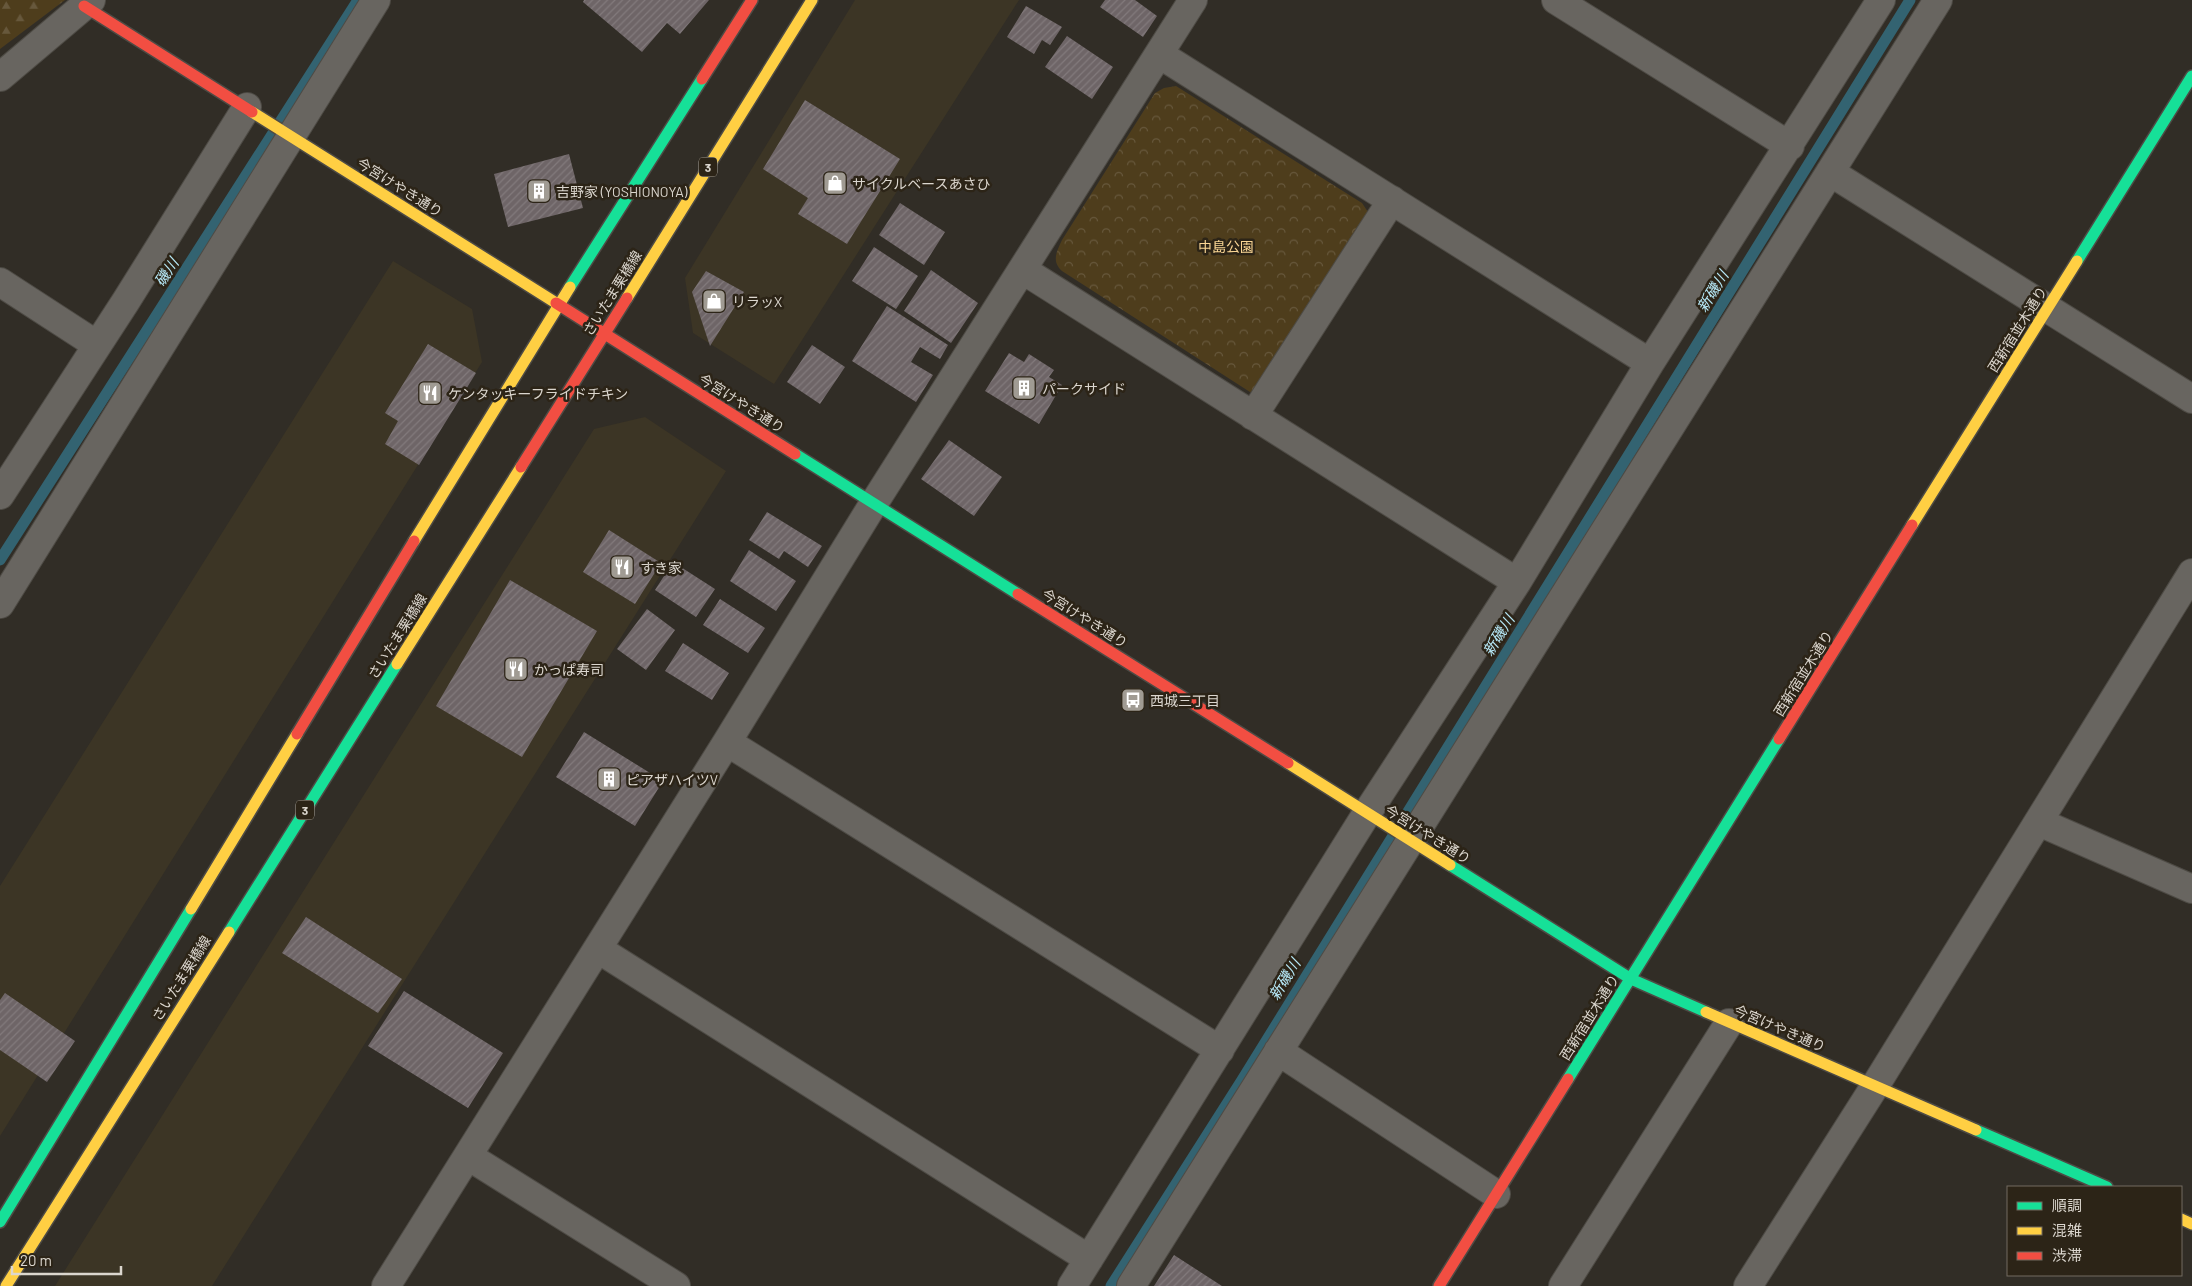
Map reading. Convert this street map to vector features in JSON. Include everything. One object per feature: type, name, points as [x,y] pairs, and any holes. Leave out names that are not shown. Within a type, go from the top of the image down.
[{"type":"street","points":[[0,604],[376,0]]},
{"type":"street","name":"さいたま栗橋線","points":[[0,1222],[558,305],[752,0]]},
{"type":"street","name":"さいたま栗橋線","points":[[6,1286],[605,334],[812,0]]},
{"type":"street","points":[[386,1286],[728,742],[874,503],[1193,0]]},
{"type":"street","points":[[1556,0],[1790,146]]},
{"type":"street","points":[[1072,1286],[1367,813],[1517,582],[1650,363],[1790,146],[1881,0]]},
{"type":"street","points":[[1131,1286],[1409,840],[1938,0]]},
{"type":"street","points":[[0,77],[88,3]]},
{"type":"street","name":"今宮けやき通り","points":[[88,3],[292,137],[1631,980],[2105,1186]]},
{"type":"street","points":[[1159,54],[1650,363]]},
{"type":"street","name":"西新宿並木通り","points":[[1439,1286],[2192,76]]},
{"type":"street","points":[[0,495],[247,108]]},
{"type":"street","points":[[1830,172],[2192,399]]},
{"type":"street","points":[[1253,416],[1392,200]]},
{"type":"street","points":[[1023,270],[1517,582]]},
{"type":"street","points":[[0,282],[97,345]]},
{"type":"street","points":[[1748,1286],[1875,1086],[2192,573]]},
{"type":"street","points":[[728,742],[1220,1050]]},
{"type":"street","points":[[2039,822],[2192,888]]},
{"type":"street","points":[[598,949],[1089,1259]]},
{"type":"street","points":[[1563,1286],[1729,1023]]},
{"type":"street","points":[[1278,1051],[1496,1194]]},
{"type":"street","points":[[468,1156],[676,1286]]},
{"type":"shaded area","points":[[855,0],[1019,0],[774,384],[693,333],[685,278]]},
{"type":"shaded area","points":[[393,261],[472,309],[482,362],[0,1136],[0,886]]},
{"type":"shaded area","points":[[645,417],[726,471],[212,1286],[55,1286],[594,429]]},
{"type":"green space","points":[[0,0],[65,0],[0,49]]},
{"type":"green space","name":"中島公園","points":[[1176,86],[1362,203],[1368,212],[1369,222],[1259,391],[1250,392],[1062,271],[1056,260],[1058,248],[1062,240],[1155,93],[1164,88]]},
{"type":"building","points":[[584,0],[709,0],[680,34],[667,23],[642,52],[583,2]]},
{"type":"building","points":[[1105,0],[1135,0],[1157,16],[1143,37],[1100,7]]},
{"type":"building","points":[[1026,6],[1062,27],[1050,45],[1042,40],[1034,54],[1007,37]]},
{"type":"building","points":[[1067,36],[1113,67],[1092,99],[1045,67]]},
{"type":"building","name":"サイクルベースあさひ","points":[[805,100],[900,159],[847,244],[798,214],[808,198],[763,169]]},
{"type":"building","name":"吉野家 (YOSHIONOYA)","points":[[569,154],[583,208],[508,227],[494,174]]},
{"type":"building","points":[[900,203],[945,232],[924,265],[879,235]]},
{"type":"building","points":[[874,247],[918,276],[896,309],[852,281]]},
{"type":"building","points":[[931,270],[978,303],[951,343],[904,311]]},
{"type":"building","points":[[706,271],[744,292],[710,346],[692,292]]},
{"type":"building","points":[[887,306],[948,345],[940,359],[920,347],[911,362],[933,375],[916,402],[852,361]]},
{"type":"building","name":"ケンタッキーフライドチキン","points":[[428,344],[476,373],[419,465],[385,444],[398,421],[385,413]]},
{"type":"building","points":[[812,345],[845,367],[820,404],[787,382]]},
{"type":"building","name":"パークサイド","points":[[1009,353],[1024,362],[1029,354],[1054,370],[1049,377],[1062,385],[1039,424],[985,391]]},
{"type":"building","points":[[949,440],[1002,477],[974,516],[921,479]]},
{"type":"building","points":[[767,512],[822,546],[808,567],[784,551],[779,559],[749,540]]},
{"type":"building","name":"すき家","points":[[609,530],[661,563],[635,604],[583,572]]},
{"type":"building","points":[[749,550],[796,581],[776,611],[730,581]]},
{"type":"building","points":[[673,562],[715,589],[696,617],[655,590]]},
{"type":"building","name":"かっぱ寿司","points":[[510,580],[597,631],[522,757],[436,706]]},
{"type":"building","points":[[720,599],[765,628],[748,653],[703,625]]},
{"type":"building","points":[[647,609],[675,630],[646,670],[617,649]]},
{"type":"building","points":[[683,643],[729,673],[712,700],[665,671]]},
{"type":"building","name":"ピアザハイツV","points":[[584,732],[663,781],[635,826],[556,777]]},
{"type":"building","points":[[306,917],[402,979],[378,1013],[282,953]]},
{"type":"building","points":[[404,991],[503,1053],[468,1108],[368,1046]]},
{"type":"building","points":[[5,993],[75,1041],[47,1082],[0,1050],[0,1000]]},
{"type":"building","points":[[1174,1255],[1222,1286],[1154,1286]]},
{"type":"waterway","name":"磯川","points":[[0,560],[358,0]]},
{"type":"waterway","name":"新磯川","points":[[1111,1286],[1242,1080],[1910,0]]},
{"type":"traffic: fast","points":[[2077,261],[2192,76]]},
{"type":"traffic: fast","points":[[570,287],[702,79]]},
{"type":"traffic: fast","points":[[795,454],[1018,594]]},
{"type":"traffic: fast","points":[[229,932],[397,664]]},
{"type":"traffic: fast","points":[[1568,1079],[1779,739]]},
{"type":"traffic: fast","points":[[1450,865],[1631,979],[1706,1012]]},
{"type":"traffic: fast","points":[[0,1222],[191,909]]},
{"type":"traffic: fast","points":[[1976,1130],[2105,1186]]},
{"type":"traffic: slow","points":[[627,298],[812,0]]},
{"type":"traffic: slow","points":[[252,112],[556,303]]},
{"type":"traffic: slow","points":[[1912,525],[2077,261]]},
{"type":"traffic: slow","points":[[414,541],[570,287]]},
{"type":"traffic: slow","points":[[397,664],[521,467]]},
{"type":"traffic: slow","points":[[191,909],[297,734]]},
{"type":"traffic: slow","points":[[1288,763],[1450,865]]},
{"type":"traffic: slow","points":[[6,1286],[229,932]]},
{"type":"traffic: slow","points":[[1706,1012],[1976,1130]]},
{"type":"traffic: slow","points":[[2182,1219],[2192,1224]]},
{"type":"traffic: jam","points":[[702,79],[752,0]]},
{"type":"traffic: jam","points":[[84,6],[252,112]]},
{"type":"traffic: jam","points":[[521,467],[627,298]]},
{"type":"traffic: jam","points":[[556,303],[795,454]]},
{"type":"traffic: jam","points":[[1779,739],[1912,525]]},
{"type":"traffic: jam","points":[[297,734],[414,541]]},
{"type":"traffic: jam","points":[[1018,594],[1288,763]]},
{"type":"traffic: jam","points":[[1439,1286],[1568,1079]]},
{"type":"place","name":"サイクルベースあさひ","points":[[835,183]]},
{"type":"place","name":"吉野家 (YOSHIONOYA)","points":[[539,191]]},
{"type":"place","name":"リラッX","points":[[714,301]]},
{"type":"place","name":"パークサイド","points":[[1024,388]]},
{"type":"place","name":"ケンタッキーフライドチキン","points":[[430,393]]},
{"type":"place","name":"すき家","points":[[622,567]]},
{"type":"place","name":"かっぱ寿司","points":[[516,669]]},
{"type":"place","name":"西城三丁目","points":[[1133,700]]},
{"type":"place","name":"ピアザハイツV","points":[[609,779]]}]
